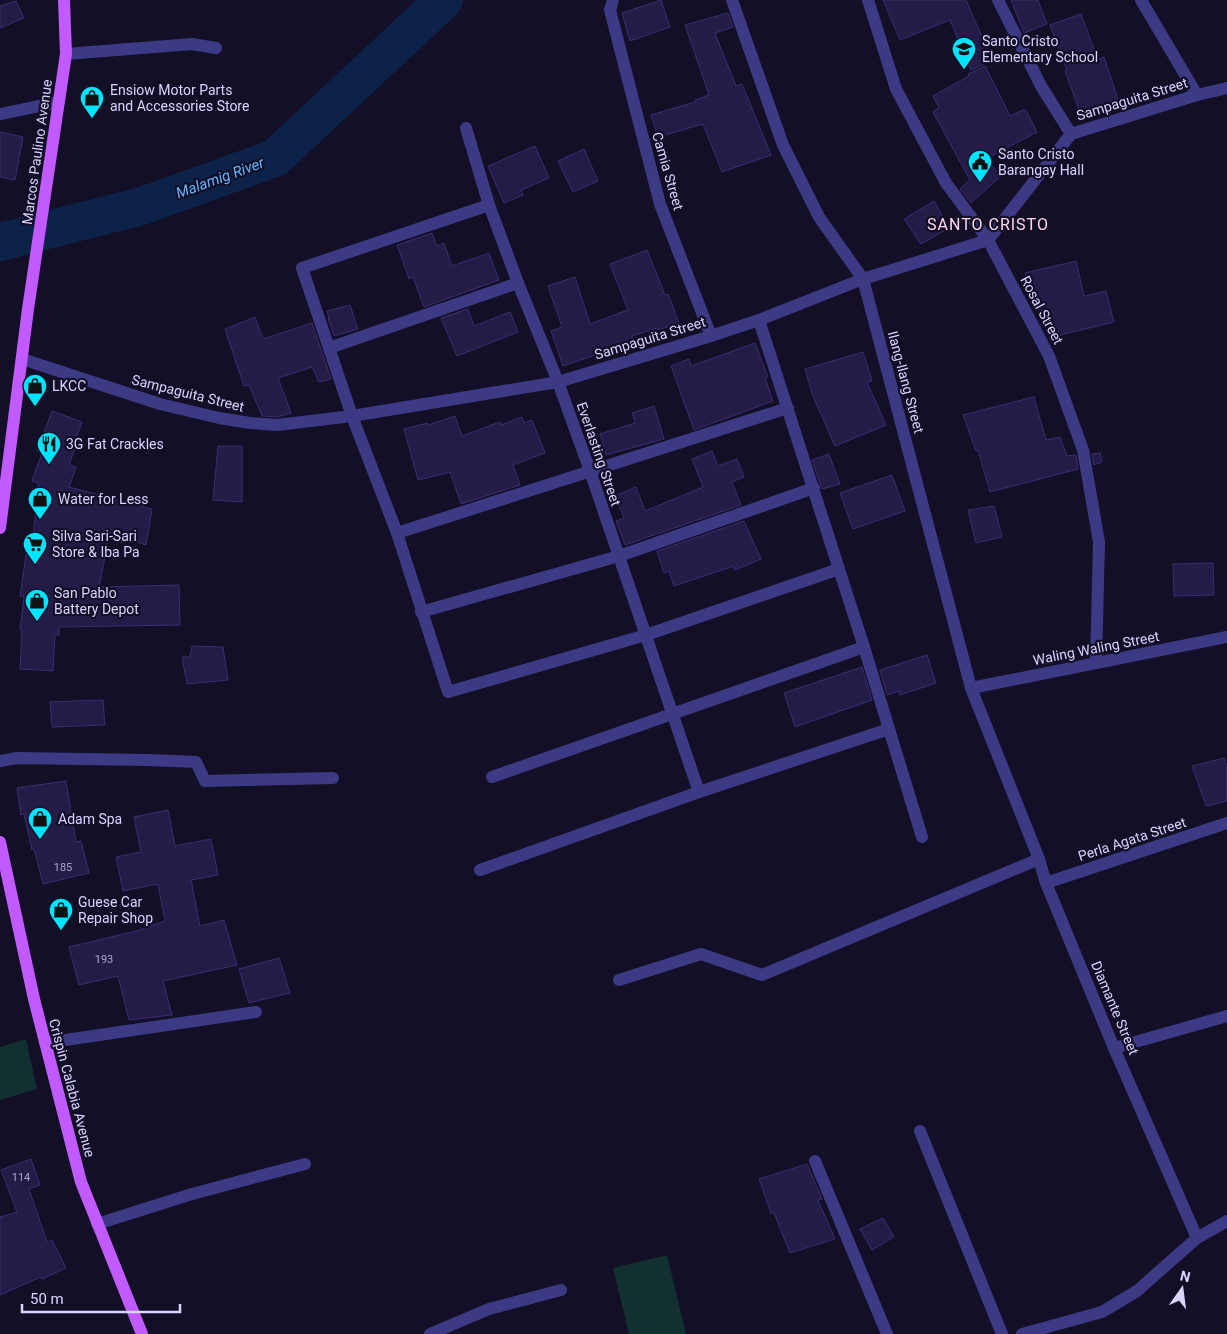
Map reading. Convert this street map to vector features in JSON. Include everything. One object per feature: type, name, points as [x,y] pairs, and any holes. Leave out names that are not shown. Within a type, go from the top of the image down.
[{"type":"main road","name":"Marcos Paulino Avenue","points":[[22,359],[66,54],[64,0]]},
{"type":"main road","points":[[0,528],[22,359]]},
{"type":"main road","name":"Crispin Calabia Avenue","points":[[0,842],[45,1044],[81,1182],[142,1334]]},
{"type":"street","name":"Ilang-Ilang Street","points":[[732,0],[784,145],[819,218],[863,279],[971,688],[1010,788]]},
{"type":"street","name":"Rosal Street","points":[[868,0],[896,88],[946,183],[988,240],[1049,356],[1083,450],[1098,542],[1096,663]]},
{"type":"street","points":[[998,0],[1041,86],[1071,134]]},
{"type":"street","points":[[1141,0],[1197,95]]},
{"type":"street","name":"Camia Street","points":[[611,5],[660,204],[711,336]]},
{"type":"street","points":[[66,54],[192,44],[216,48]]},
{"type":"street","name":"Sampaguita Street","points":[[22,359],[160,404],[219,418],[277,425],[352,416],[558,382],[711,336],[759,320],[863,279],[988,240],[1071,134],[1197,95],[1227,88]]},
{"type":"street","points":[[0,114],[60,102]]},
{"type":"street","name":"Everlasting Street","points":[[466,128],[489,205],[558,382],[590,471],[699,792]]},
{"type":"street","points":[[489,205],[302,268],[352,416],[397,533],[448,692],[646,635],[839,569]]},
{"type":"street","points":[[329,348],[518,282]]},
{"type":"street","points":[[759,320],[814,488],[922,837]]},
{"type":"street","points":[[397,533],[788,408]]},
{"type":"street","points":[[421,612],[619,556],[814,488]]},
{"type":"street","name":"Waling Waling Street","points":[[971,688],[1227,637]]},
{"type":"street","points":[[492,777],[864,648]]},
{"type":"street","points":[[480,870],[699,792],[889,729]]},
{"type":"street","points":[[0,761],[17,758],[196,762],[205,781],[333,778]]},
{"type":"street","name":"Diamante Street","points":[[1010,788],[1039,859],[1046,883],[1114,1048],[1197,1238]]},
{"type":"street","name":"Perla Agata Street","points":[[1046,883],[1227,823]]},
{"type":"street","points":[[619,980],[701,954],[762,975],[1039,859]]},
{"type":"street","points":[[45,1044],[256,1012]]},
{"type":"street","points":[[1114,1048],[1227,1016]]},
{"type":"street","points":[[920,1131],[1002,1334]]},
{"type":"street","points":[[815,1161],[887,1334]]},
{"type":"street","points":[[97,1224],[192,1194],[306,1164]]},
{"type":"street","points":[[1022,1334],[1102,1312],[1137,1291],[1197,1238],[1227,1221]]},
{"type":"street","points":[[430,1334],[489,1309],[561,1290]]},
{"type":"green space","points":[[26,1039],[37,1089],[0,1100],[0,1047]]},
{"type":"green space","points":[[667,1255],[686,1334],[629,1334],[613,1268]]},
{"type":"building","points":[[661,0],[670,27],[630,41],[622,13]]},
{"type":"building","points":[[883,0],[966,0],[992,60],[971,70],[950,20],[900,40]]},
{"type":"building","points":[[1011,0],[1038,0],[1047,24],[1024,33]]},
{"type":"building","points":[[16,1],[24,18],[0,28],[0,6]]},
{"type":"building","points":[[728,13],[733,27],[715,33],[736,86],[742,84],[771,155],[722,172],[703,124],[658,137],[651,115],[695,102],[695,100],[709,95],[685,25]]},
{"type":"building","points":[[1081,14],[1098,60],[1104,57],[1118,99],[1080,112],[1050,25]]},
{"type":"building","points":[[985,66],[1010,116],[1025,109],[1037,132],[986,159],[1001,176],[971,203],[960,189],[970,180],[933,112],[939,108],[933,96],[969,76],[968,74]]},
{"type":"building","points":[[0,132],[23,137],[15,180],[0,177]]},
{"type":"building","points":[[535,146],[549,178],[521,190],[523,195],[504,203],[488,166]]},
{"type":"building","points":[[584,149],[598,181],[573,192],[558,161]]},
{"type":"building","points":[[934,201],[949,228],[921,244],[904,219]]},
{"type":"building","points":[[432,233],[437,246],[444,243],[452,266],[489,253],[499,280],[424,307],[413,277],[409,279],[397,245]]},
{"type":"building","points":[[647,250],[665,295],[668,294],[679,323],[632,336],[633,342],[563,366],[551,331],[562,327],[548,286],[575,277],[590,324],[628,310],[610,264]]},
{"type":"building","points":[[1076,261],[1084,296],[1106,291],[1114,322],[1052,337],[1025,273]]},
{"type":"building","points":[[350,305],[358,329],[334,336],[327,311]]},
{"type":"building","points":[[468,309],[474,326],[510,312],[518,332],[457,356],[441,318]]},
{"type":"building","points":[[255,317],[263,339],[312,323],[331,379],[319,382],[312,367],[278,378],[291,413],[277,417],[262,416],[249,385],[244,386],[225,329]]},
{"type":"building","points":[[755,343],[768,377],[765,378],[773,401],[694,430],[671,366],[689,359],[691,366]]},
{"type":"building","points":[[863,352],[872,381],[867,382],[886,425],[835,446],[813,396],[805,369]]},
{"type":"building","points":[[1034,397],[1046,440],[1060,437],[1067,456],[1076,455],[1078,469],[990,492],[978,450],[976,451],[963,415]]},
{"type":"building","points":[[654,406],[664,439],[606,455],[600,434],[635,423],[632,413]]},
{"type":"building","points":[[52,411],[82,422],[69,465],[76,467],[69,487],[152,509],[146,545],[110,532],[99,587],[179,585],[180,625],[59,627],[59,635],[55,635],[53,671],[20,669],[22,630],[20,630],[24,597],[20,596],[27,549],[32,550],[38,483],[32,481],[42,453],[37,451]]},
{"type":"building","points":[[455,416],[462,436],[500,422],[501,425],[522,417],[524,423],[532,420],[545,453],[513,465],[520,485],[461,504],[450,472],[418,480],[404,429],[427,423],[428,425]]},
{"type":"building","points":[[218,446],[242,446],[242,502],[213,500]]},
{"type":"building","points":[[712,451],[718,466],[737,459],[744,477],[732,482],[741,505],[625,545],[616,521],[624,518],[615,496],[636,487],[645,511],[703,487],[692,459]]},
{"type":"building","points":[[1100,453],[1102,462],[1094,465],[1092,454]]},
{"type":"building","points":[[829,454],[840,484],[822,489],[812,460]]},
{"type":"building","points":[[892,475],[905,511],[853,529],[840,493]]},
{"type":"building","points":[[994,506],[1002,537],[976,543],[968,510]]},
{"type":"building","points":[[744,521],[761,559],[735,570],[734,566],[674,586],[669,571],[664,573],[657,551]]},
{"type":"building","points":[[1213,563],[1214,595],[1174,596],[1173,564]]},
{"type":"building","points":[[192,646],[223,647],[228,680],[187,684],[182,657],[190,657]]},
{"type":"building","points":[[927,655],[936,683],[900,695],[899,691],[887,695],[880,670]]},
{"type":"building","points":[[862,667],[872,700],[795,727],[784,693]]},
{"type":"building","points":[[103,700],[105,725],[52,727],[50,702]]},
{"type":"building","points":[[1224,758],[1227,766],[1227,801],[1206,806],[1192,766]]},
{"type":"building","points":[[66,781],[76,842],[81,841],[89,873],[43,884],[34,849],[32,850],[24,814],[21,815],[17,788]]},
{"type":"building","points":[[168,810],[175,846],[211,839],[218,875],[191,880],[200,926],[224,920],[237,965],[163,981],[172,1015],[129,1020],[118,976],[79,985],[69,947],[136,931],[165,921],[158,884],[123,891],[116,857],[141,852],[134,817]]},
{"type":"building","points":[[279,958],[290,993],[249,1003],[239,969]]},
{"type":"building","points":[[31,1159],[40,1185],[29,1189],[47,1242],[52,1240],[66,1268],[0,1295],[0,1217],[17,1212],[1,1170]]},
{"type":"building","points":[[807,1164],[822,1199],[818,1200],[835,1239],[790,1253],[774,1213],[771,1213],[759,1179]]},
{"type":"building","points":[[883,1218],[894,1237],[872,1250],[860,1229]]},
{"type":"waterway","name":"Malamig River","points":[[0,242],[142,206],[275,158],[444,0]]},
{"type":"place","name":"Santo Cristo Elementary School","points":[[964,70]]},
{"type":"place","name":"Ensiow Motor Parts and Accessories Store","points":[[92,119]]},
{"type":"place","name":"Santo Cristo Barangay Hall","points":[[980,183]]},
{"type":"place","name":"LKCC","points":[[35,407]]},
{"type":"place","name":"3G Fat Crackles","points":[[49,465]]},
{"type":"place","name":"Water for Less","points":[[40,520]]},
{"type":"place","name":"Silva Sari-Sari Store & Iba Pa","points":[[35,565]]},
{"type":"place","name":"San Pablo Battery Depot","points":[[37,622]]},
{"type":"place","name":"Adam Spa","points":[[40,840]]},
{"type":"place","name":"Guese Car Repair Shop","points":[[61,931]]},
{"type":"district","name":"SANTO CRISTO","points":[[988,224]]}]
